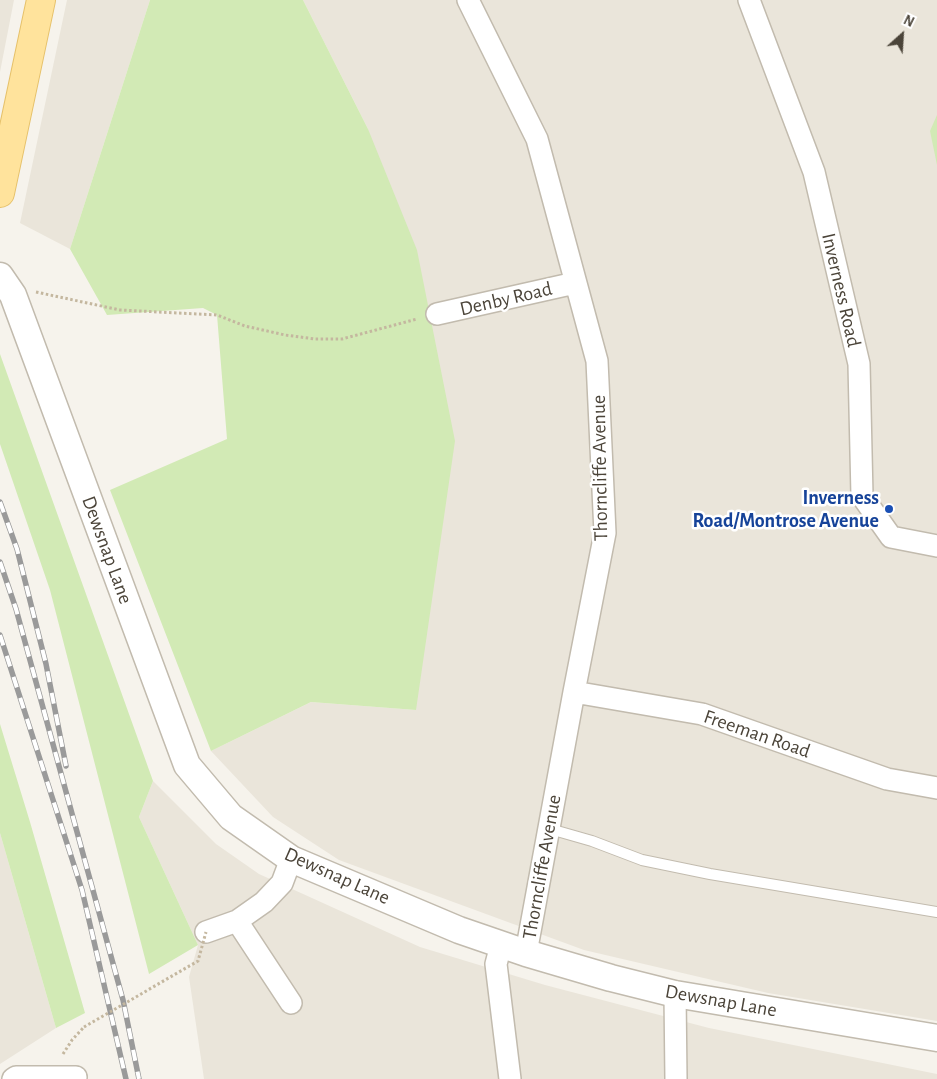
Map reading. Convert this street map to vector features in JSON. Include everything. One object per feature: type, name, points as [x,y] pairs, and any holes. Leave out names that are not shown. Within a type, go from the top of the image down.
[{"type":"main road","points":[[0,192],[41,0]]},
{"type":"street","name":"Thorncliffe Avenue","points":[[468,0],[536,139],[597,361],[605,534],[526,953]]},
{"type":"street","name":"Inverness Road","points":[[749,0],[814,172],[859,364],[862,496],[891,537],[937,546]]},
{"type":"street","name":"Denby Road","points":[[437,314],[576,283]]},
{"type":"street","name":"Dewsnap Lane","points":[[6,285],[186,765],[231,817],[290,859],[460,930],[526,953],[611,978],[675,994],[937,1038]]},
{"type":"street","name":"Freeman Road","points":[[574,692],[702,714],[887,779],[937,788]]},
{"type":"street","points":[[206,932],[237,921],[264,902],[282,883],[290,859]]},
{"type":"street","points":[[237,921],[291,1003]]},
{"type":"street","points":[[501,945],[496,964],[510,1079]]},
{"type":"street","points":[[675,994],[676,1079]]},
{"type":"street","points":[[13,1079],[16,1077],[76,1077]]},
{"type":"lane","points":[[550,829],[592,841],[642,860],[710,874],[937,912]]},
{"type":"path","points":[[6,285],[120,310],[217,315],[245,326],[285,335],[315,339],[342,338],[437,314]]},
{"type":"path","points":[[72,1040],[84,1027],[198,961],[206,932]]},
{"type":"shaded area","points":[[0,0],[14,0],[0,72]]},
{"type":"shaded area","points":[[67,0],[150,0],[70,249],[20,223]]},
{"type":"shaded area","points":[[303,0],[937,0],[937,1021],[768,993],[584,950],[339,860],[273,817],[211,751],[311,702],[416,710],[368,129]]},
{"type":"shaded area","points":[[153,781],[216,844],[259,874],[420,947],[545,985],[709,1028],[937,1074],[937,1079],[204,1079],[189,977],[198,945],[139,817]]},
{"type":"shaded area","points":[[0,833],[56,1028],[0,1064]]},
{"type":"green space","points":[[150,0],[303,0],[368,129],[417,250],[455,441],[416,710],[311,702],[211,751],[110,490],[227,439],[217,315],[203,308],[107,315],[70,249]]},
{"type":"green space","points":[[937,115],[937,165],[930,131]]},
{"type":"green space","points":[[0,354],[153,781],[139,817],[198,945],[149,974],[50,590],[0,444]]},
{"type":"green space","points":[[0,724],[85,1013],[56,1028],[0,833]]},
{"type":"railway","points":[[0,502],[17,549],[46,664],[66,766]]},
{"type":"railway","points":[[0,562],[16,609],[123,1000],[139,1079]]},
{"type":"railway","points":[[0,635],[82,890],[126,1079]]},
{"type":"place","name":"Inverness Road/Montrose Avenue","points":[[889,509]]}]
